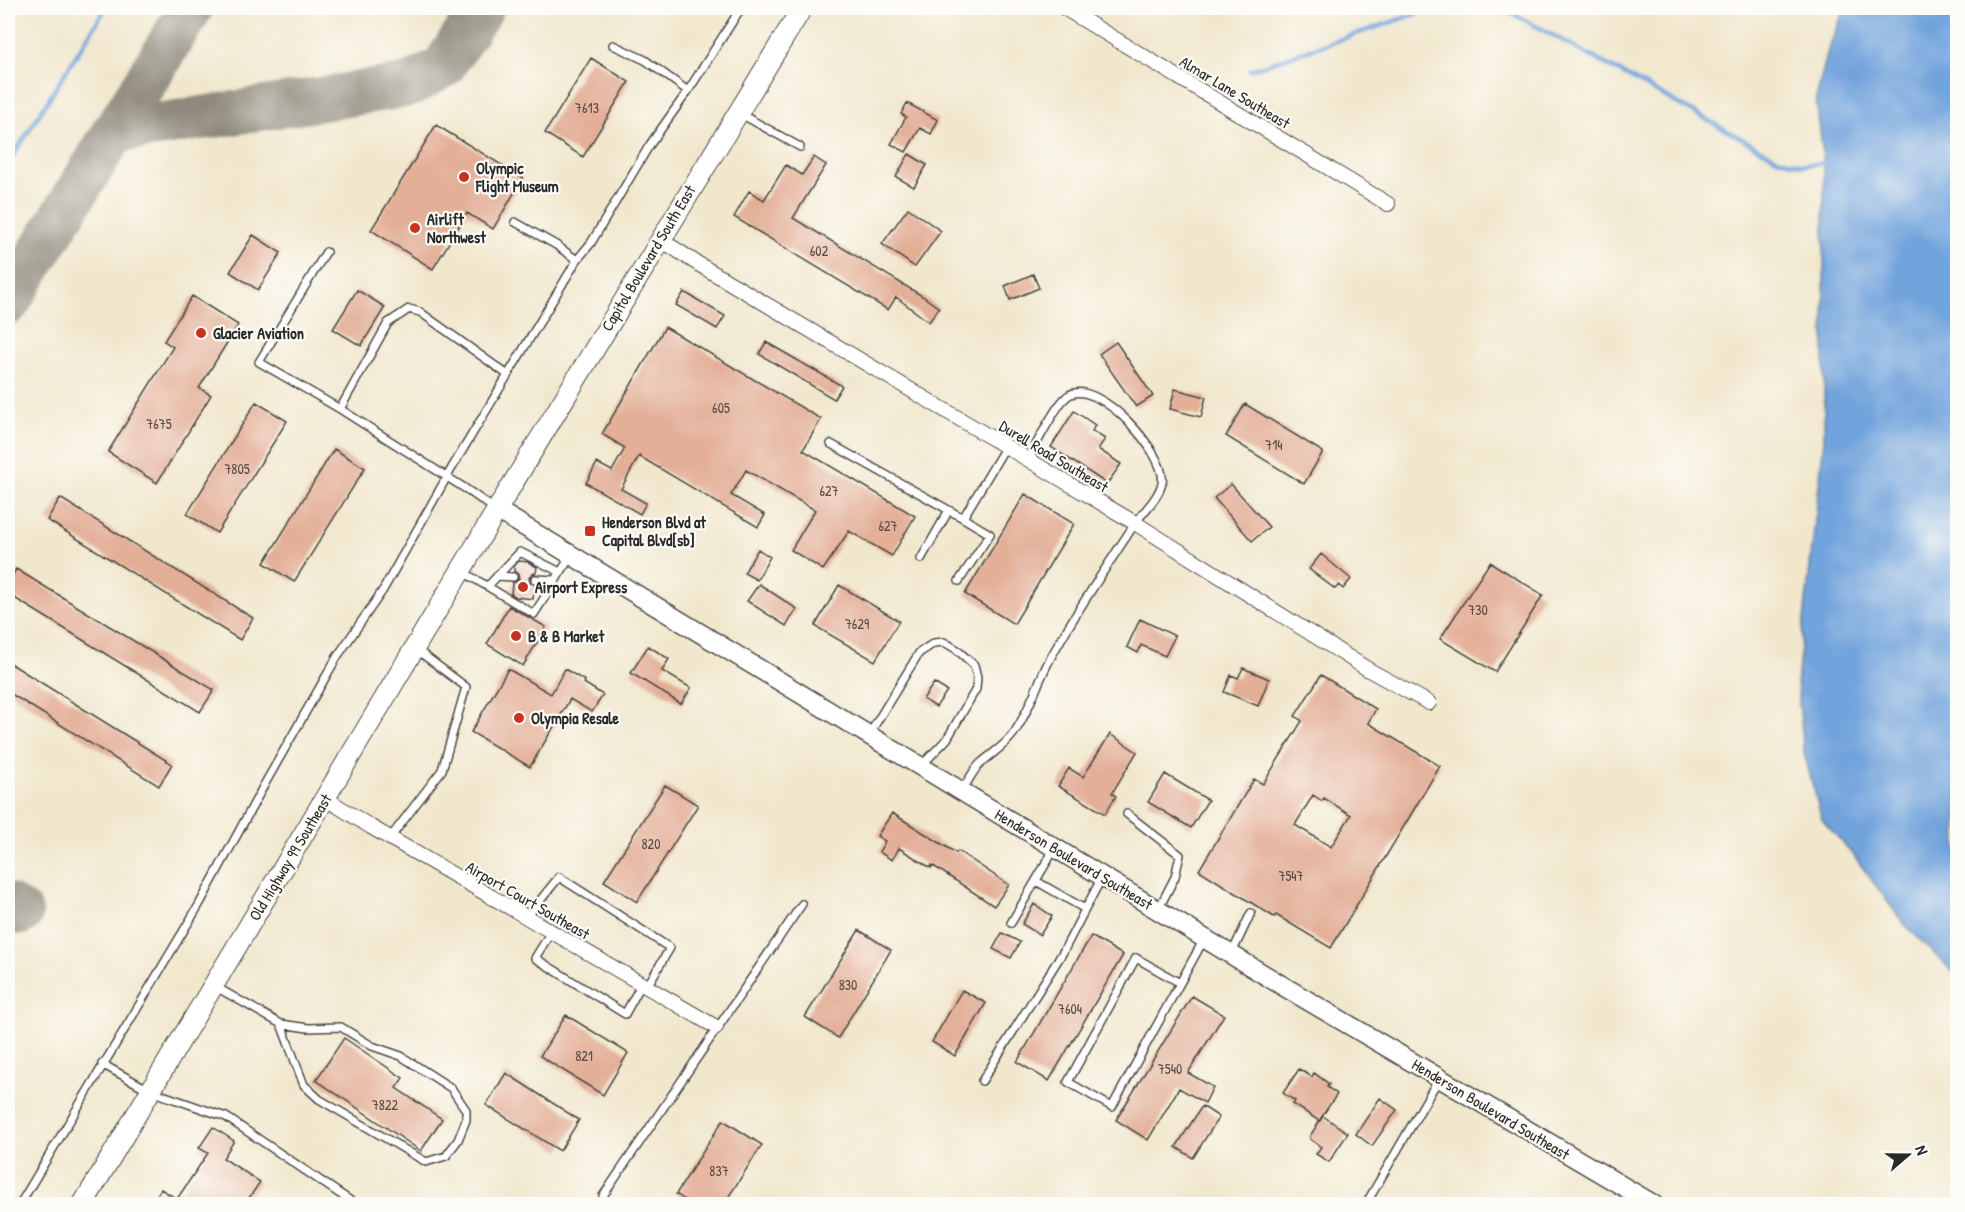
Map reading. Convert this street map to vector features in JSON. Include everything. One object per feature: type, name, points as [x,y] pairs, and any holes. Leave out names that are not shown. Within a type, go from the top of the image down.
[{"type":"main road","name":"Capitol Boulevard South East","points":[[497,510],[801,8]]},
{"type":"main road","name":"Old Highway 99 Southeast","points":[[83,1204],[497,510]]},
{"type":"street","name":"Almar Lane Southeast","points":[[1064,8],[1388,204]]},
{"type":"street","name":"Durell Road Southeast","points":[[660,239],[1135,523],[1369,670],[1429,704]]},
{"type":"street","name":"Henderson Boulevard Southeast","points":[[497,510],[1102,877],[1653,1204]]},
{"type":"street","name":"Airport Court Southeast","points":[[325,798],[526,918],[716,1027]]},
{"type":"lane","points":[[20,1204],[199,905],[332,667],[382,590],[577,260],[591,243],[649,146],[688,91],[741,8]]},
{"type":"lane","points":[[613,45],[645,60],[688,91]]},
{"type":"lane","points":[[737,112],[800,147]]},
{"type":"lane","points":[[515,222],[556,245],[577,260]]},
{"type":"lane","points":[[326,252],[259,362],[340,410],[497,510]]},
{"type":"lane","points":[[340,410],[388,323],[409,309],[420,312],[508,375]]},
{"type":"lane","points":[[962,792],[979,764],[1005,745],[1013,734],[1025,715],[1042,674],[1065,631],[1135,523],[1151,503],[1162,481],[1158,462],[1137,431],[1112,406],[1089,392],[1076,392],[1067,396],[1049,422],[1028,460]]},
{"type":"lane","points":[[831,444],[990,534],[958,581]]},
{"type":"lane","points":[[963,518],[1006,446]]},
{"type":"lane","points":[[921,559],[949,510]]},
{"type":"lane","points":[[488,586],[520,552],[560,572]]},
{"type":"lane","points":[[461,570],[534,614],[571,555]]},
{"type":"lane","points":[[497,576],[513,577]]},
{"type":"lane","points":[[536,579],[555,580]]},
{"type":"lane","points":[[868,735],[919,653],[934,643],[944,642],[956,649],[974,665],[977,677],[976,689],[947,739],[921,766]]},
{"type":"lane","points":[[390,838],[442,770],[466,687],[415,648]]},
{"type":"lane","points":[[1127,814],[1180,855],[1175,877],[1158,910]]},
{"type":"lane","points":[[1011,923],[1055,848]]},
{"type":"lane","points":[[526,918],[559,877],[670,948],[625,1014],[535,958],[551,932]]},
{"type":"lane","points":[[982,1081],[1063,952],[1102,877]]},
{"type":"lane","points":[[1036,881],[1085,909]]},
{"type":"lane","points":[[603,1196],[802,903]]},
{"type":"lane","points":[[1232,955],[1251,913]]},
{"type":"lane","points":[[1180,983],[1136,958],[1068,1082],[1112,1107],[1205,938]]},
{"type":"lane","points":[[213,986],[281,1024],[308,1028],[341,1028],[372,1046],[400,1056],[451,1088],[466,1110],[466,1120],[458,1140],[446,1156],[426,1162],[319,1099],[304,1085],[281,1024]]},
{"type":"lane","points":[[102,1064],[151,1091],[226,1117],[355,1204]]},
{"type":"lane","points":[[1366,1204],[1439,1078]]},
{"type":"water","points":[[1845,8],[1957,8],[1957,976],[1904,924],[1852,853],[1822,820],[1804,753],[1797,682],[1824,440],[1824,165],[1816,98],[1828,50]]},
{"type":"building","points":[[591,58],[629,82],[583,157],[545,133]]},
{"type":"building","points":[[907,103],[938,120],[931,134],[920,128],[906,152],[891,144],[906,117],[901,114]]},
{"type":"building","points":[[436,125],[523,178],[493,229],[467,213],[433,269],[371,230]]},
{"type":"building","points":[[909,154],[927,165],[914,187],[896,177]]},
{"type":"building","points":[[814,157],[826,165],[793,218],[939,308],[929,322],[896,297],[888,310],[734,217],[749,191],[764,200],[786,165],[802,175]]},
{"type":"building","points":[[908,208],[941,231],[915,267],[882,244]]},
{"type":"building","points":[[253,235],[281,253],[258,290],[230,272]]},
{"type":"building","points":[[1033,274],[1039,288],[1010,300],[1005,286]]},
{"type":"building","points":[[357,290],[385,307],[361,346],[333,329]]},
{"type":"building","points":[[684,292],[725,316],[717,329],[676,305]]},
{"type":"building","points":[[192,296],[238,325],[199,388],[211,395],[157,483],[108,452],[173,347],[164,341]]},
{"type":"building","points":[[665,327],[821,419],[803,450],[915,516],[892,556],[849,531],[823,570],[791,550],[815,510],[746,470],[731,495],[765,515],[758,527],[639,456],[621,489],[646,503],[640,514],[586,483],[597,463],[612,471],[625,448],[602,434]]},
{"type":"building","points":[[766,342],[842,386],[834,399],[759,354]]},
{"type":"building","points":[[1116,342],[1153,396],[1136,407],[1099,354]]},
{"type":"building","points":[[1175,389],[1206,397],[1201,417],[1170,409]]},
{"type":"building","points":[[256,402],[287,421],[217,533],[187,514]]},
{"type":"building","points":[[1245,404],[1323,452],[1304,484],[1226,436]]},
{"type":"building","points":[[1074,411],[1095,425],[1092,431],[1105,439],[1098,449],[1121,464],[1107,484],[1051,447]]},
{"type":"building","points":[[334,449],[365,468],[294,582],[264,563]]},
{"type":"building","points":[[1231,484],[1269,527],[1252,541],[1214,498]]},
{"type":"building","points":[[1025,494],[1074,524],[1014,624],[965,594]]},
{"type":"building","points":[[60,498],[253,618],[240,640],[47,520]]},
{"type":"building","points":[[758,549],[770,557],[757,580],[744,573]]},
{"type":"building","points":[[1321,554],[1351,579],[1343,589],[1339,585],[1335,589],[1309,569]]},
{"type":"building","name":"Airport Express","points":[[519,561],[528,562],[537,567],[536,573],[529,578],[530,582],[535,585],[533,599],[516,597],[511,594],[512,583],[519,578],[514,571],[514,566]]},
{"type":"building","points":[[1490,562],[1543,595],[1495,672],[1440,639]]},
{"type":"building","points":[[16,569],[214,690],[200,712],[8,594],[8,584]]},
{"type":"building","points":[[759,584],[797,609],[786,626],[747,601]]},
{"type":"building","points":[[839,585],[899,621],[875,661],[815,626]]},
{"type":"building","name":"B & B Market","points":[[509,606],[546,627],[523,666],[487,644]]},
{"type":"building","points":[[1140,619],[1175,636],[1165,656],[1141,645],[1138,653],[1127,647]]},
{"type":"building","points":[[648,646],[669,659],[662,671],[691,688],[681,704],[631,673]]},
{"type":"building","points":[[8,662],[172,764],[159,786],[8,692]]},
{"type":"building","points":[[1243,668],[1269,679],[1258,706],[1224,692],[1231,675],[1238,678]]},
{"type":"building","name":"Olympia Resale","points":[[508,669],[551,694],[565,669],[603,695],[592,712],[570,699],[530,767],[471,732]]},
{"type":"building","points":[[1321,675],[1376,709],[1368,723],[1440,766],[1331,948],[1276,915],[1274,917],[1199,870],[1254,779],[1263,784],[1302,721],[1295,716]],"holes":[[[1313,795],[1322,801],[1324,798],[1351,815],[1331,847],[1295,825]]]},
{"type":"building","points":[[934,683],[947,691],[936,707],[923,699]]},
{"type":"building","points":[[1110,734],[1137,752],[1112,793],[1116,796],[1105,814],[1058,786],[1069,768],[1083,777]]},
{"type":"building","points":[[1165,774],[1208,800],[1191,828],[1148,802]]},
{"type":"building","points":[[665,785],[698,805],[637,902],[604,881]]},
{"type":"building","points":[[892,813],[956,853],[958,851],[1009,885],[994,906],[932,865],[931,868],[899,848],[892,860],[879,852],[885,841],[877,836]]},
{"type":"building","points":[[1034,904],[1052,916],[1040,935],[1022,924]]},
{"type":"building","points":[[859,930],[891,950],[838,1038],[805,1017]]},
{"type":"building","points":[[1002,933],[1020,942],[1011,958],[993,949]]},
{"type":"building","points":[[1091,936],[1123,955],[1049,1081],[1017,1062]]},
{"type":"building","points":[[962,990],[986,1003],[955,1056],[932,1042]]},
{"type":"building","points":[[1192,996],[1224,1015],[1188,1073],[1213,1087],[1205,1103],[1179,1088],[1148,1140],[1116,1120]]},
{"type":"building","points":[[566,1015],[628,1053],[603,1095],[540,1056]]},
{"type":"building","points":[[344,1038],[403,1078],[396,1088],[442,1119],[421,1151],[316,1080]]},
{"type":"building","points":[[1299,1069],[1312,1077],[1314,1073],[1329,1084],[1327,1087],[1337,1094],[1319,1121],[1293,1104],[1295,1101],[1283,1093]]},
{"type":"building","points":[[506,1073],[579,1120],[560,1151],[486,1105]]},
{"type":"building","points":[[1380,1098],[1397,1110],[1372,1146],[1356,1134]]},
{"type":"building","points":[[1202,1106],[1219,1117],[1193,1158],[1176,1147]]},
{"type":"building","points":[[1323,1116],[1348,1133],[1329,1162],[1316,1154],[1321,1147],[1310,1139]]},
{"type":"building","points":[[723,1120],[762,1145],[724,1204],[691,1204],[676,1194]]},
{"type":"building","points":[[213,1127],[234,1141],[223,1158],[260,1182],[245,1204],[151,1204],[161,1189],[177,1199],[208,1153],[199,1148]]},
{"type":"waterway","points":[[8,164],[106,8]]},
{"type":"waterway","points":[[1250,70],[1433,8]]},
{"type":"waterway","points":[[1503,8],[1777,158],[1803,165],[1830,163]]},
{"type":"taxiway","points":[[8,303],[191,8]]},
{"type":"taxiway","points":[[113,132],[410,85],[443,67],[482,8]]},
{"type":"taxiway","points":[[8,905],[21,913]]},
{"type":"place","name":"Olympic Flight Museum","points":[[464,177]]},
{"type":"place","name":"Airlift Northwest","points":[[415,228]]},
{"type":"place","name":"Glacier Aviation","points":[[201,333]]},
{"type":"place","name":"Henderson Blvd at Capital Blvd[sb]","points":[[590,531]]},
{"type":"place","name":"Airport Express","points":[[523,587]]},
{"type":"place","name":"B & B Market","points":[[516,636]]},
{"type":"place","name":"Olympia Resale","points":[[519,718]]}]
